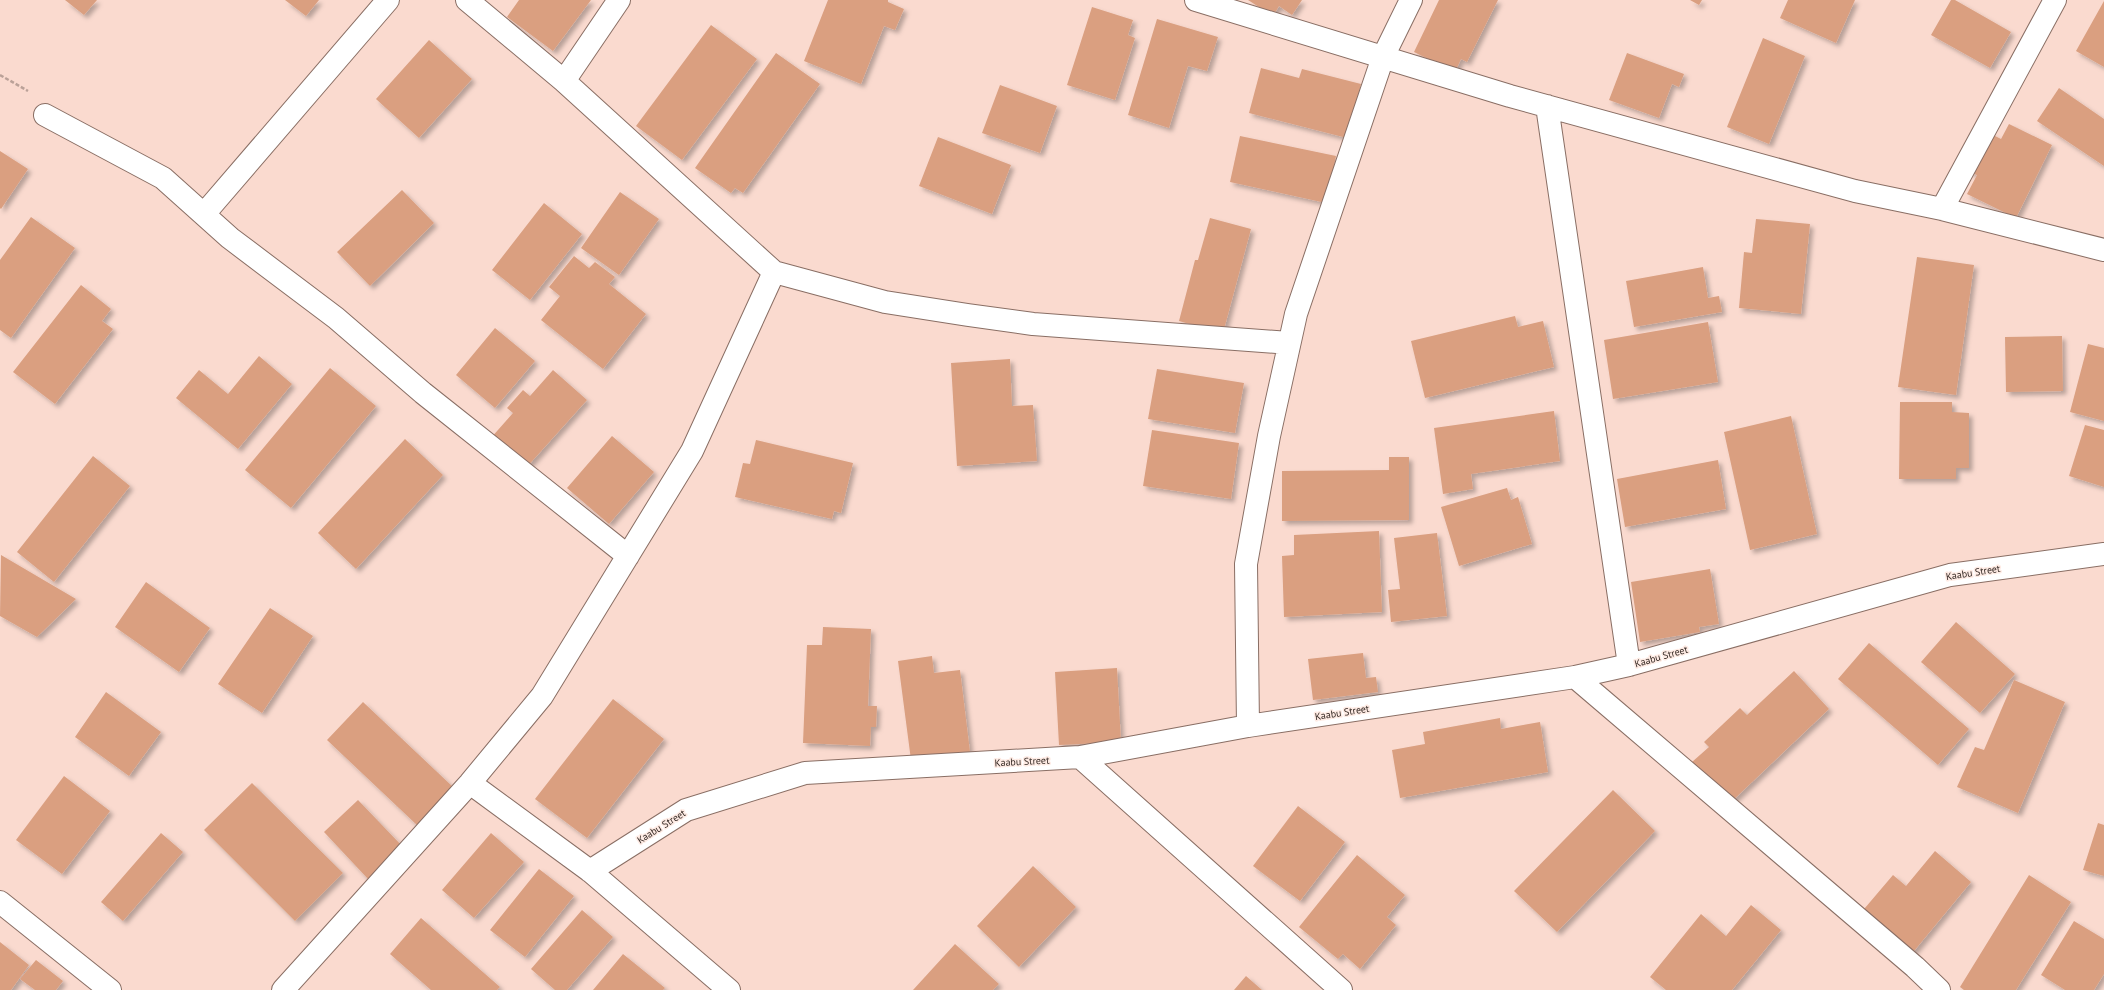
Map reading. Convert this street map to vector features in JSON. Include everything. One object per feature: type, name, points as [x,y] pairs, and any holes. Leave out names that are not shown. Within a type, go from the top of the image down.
[{"type":"street","points":[[204,214],[388,0]]},
{"type":"street","points":[[467,0],[564,81],[774,272],[885,302],[1033,324],[1289,343]]},
{"type":"street","points":[[564,81],[619,0]]},
{"type":"street","points":[[1196,0],[1547,106],[1855,190],[1942,209],[2104,250]]},
{"type":"street","points":[[1248,726],[1246,564],[1269,436],[1289,343],[1296,314],[1382,57],[1411,0]]},
{"type":"street","points":[[1942,209],[2055,0]]},
{"type":"street","points":[[1547,106],[1629,665]]},
{"type":"street","points":[[45,115],[163,178],[230,238],[336,318],[423,393],[628,556]]},
{"type":"street","points":[[283,990],[470,783],[542,696],[692,451],[774,272]]},
{"type":"street","name":"Kaabu Street","points":[[590,870],[686,810],[805,773],[1080,757],[1248,726],[1575,677],[1629,665],[1950,575],[2104,554]]},
{"type":"street","points":[[1575,677],[1909,962],[1939,990]]},
{"type":"street","points":[[1080,757],[1341,990]]},
{"type":"street","points":[[470,783],[590,870],[729,990]]},
{"type":"street","points":[[0,902],[110,990]]},
{"type":"building","points":[[65,0],[97,0],[84,15]]},
{"type":"building","points":[[285,0],[319,0],[306,16]]},
{"type":"building","points":[[519,0],[591,0],[553,51],[507,17]]},
{"type":"building","points":[[828,0],[888,0],[888,2],[904,9],[895,30],[884,26],[861,84],[804,61]]},
{"type":"building","points":[[1248,0],[1302,0],[1292,15],[1279,6],[1273,16]]},
{"type":"building","points":[[1439,0],[1498,0],[1467,62],[1461,59],[1455,72],[1414,52]]},
{"type":"building","points":[[1690,0],[1702,0],[1699,5]]},
{"type":"building","points":[[1788,0],[1855,0],[1836,43],[1780,18]]},
{"type":"building","points":[[1951,0],[1955,0],[2011,32],[1990,68],[1931,35]]},
{"type":"building","points":[[2104,1],[2104,67],[2076,51]]},
{"type":"building","points":[[1092,7],[1133,20],[1128,35],[1135,38],[1115,100],[1067,85]]},
{"type":"building","points":[[1157,19],[1218,37],[1207,71],[1188,66],[1169,128],[1128,115]]},
{"type":"building","points":[[711,25],[757,59],[682,160],[636,126]]},
{"type":"building","points":[[1763,38],[1805,56],[1769,144],[1727,127]]},
{"type":"building","points":[[429,40],[472,79],[419,138],[376,99]]},
{"type":"building","points":[[776,53],[820,84],[743,193],[735,188],[731,193],[695,168]]},
{"type":"building","points":[[1627,53],[1684,74],[1679,87],[1672,84],[1659,118],[1609,100]]},
{"type":"building","points":[[1261,68],[1299,78],[1302,69],[1361,84],[1347,138],[1249,113]]},
{"type":"building","points":[[1000,85],[1057,106],[1040,153],[982,133]]},
{"type":"building","points":[[2059,88],[2104,119],[2104,166],[2037,121]]},
{"type":"building","points":[[2009,124],[2052,145],[2016,218],[1967,194],[1977,175],[1969,172],[1989,133],[2001,139]]},
{"type":"building","points":[[1240,136],[1336,156],[1326,203],[1230,182]]},
{"type":"building","points":[[938,137],[1011,165],[992,214],[919,186]]},
{"type":"building","points":[[0,151],[28,169],[1,209],[0,208]]},
{"type":"building","points":[[402,190],[434,223],[370,286],[337,252]]},
{"type":"building","points":[[620,192],[659,219],[619,275],[581,248]]},
{"type":"building","points":[[544,203],[582,234],[530,300],[492,270]]},
{"type":"building","points":[[31,217],[75,248],[11,338],[0,330],[0,260]]},
{"type":"building","points":[[1210,218],[1251,229],[1223,333],[1179,321],[1195,260],[1198,260]]},
{"type":"building","points":[[1756,219],[1810,224],[1801,314],[1739,308],[1744,252],[1752,253]]},
{"type":"building","points":[[574,256],[589,268],[595,262],[615,277],[609,284],[646,314],[603,369],[541,320],[560,296],[549,287]]},
{"type":"building","points":[[1917,257],[1974,265],[1956,395],[1898,387]]},
{"type":"building","points":[[1703,267],[1708,298],[1719,296],[1722,312],[1634,327],[1626,281]]},
{"type":"building","points":[[81,285],[111,309],[102,321],[113,329],[55,404],[13,372]]},
{"type":"building","points":[[1515,316],[1518,327],[1543,321],[1554,367],[1425,398],[1411,341]]},
{"type":"building","points":[[1708,322],[1718,382],[1613,399],[1604,340]]},
{"type":"building","points":[[495,328],[535,361],[495,408],[456,375]]},
{"type":"building","points":[[2062,336],[2063,391],[2006,392],[2005,337]]},
{"type":"building","points":[[2088,344],[2104,348],[2104,421],[2070,412]]},
{"type":"building","points":[[259,356],[292,384],[238,449],[176,398],[199,370],[228,394]]},
{"type":"building","points":[[1010,359],[1012,406],[1033,405],[1037,461],[957,466],[951,363]]},
{"type":"building","points":[[330,368],[376,406],[291,508],[245,470]]},
{"type":"building","points":[[1157,369],[1244,383],[1235,433],[1148,419]]},
{"type":"building","points":[[553,370],[587,400],[525,469],[490,439],[513,413],[507,408],[523,390],[530,396]]},
{"type":"building","points":[[1900,402],[1952,402],[1952,412],[1969,413],[1969,468],[1956,468],[1956,479],[1899,479]]},
{"type":"building","points":[[1554,411],[1560,461],[1471,474],[1473,489],[1443,494],[1434,428]]},
{"type":"building","points":[[1791,416],[1817,534],[1750,550],[1724,432]]},
{"type":"building","points":[[2085,425],[2104,430],[2104,487],[2069,476]]},
{"type":"building","points":[[1152,430],[1239,443],[1231,499],[1143,486]]},
{"type":"building","points":[[612,436],[654,472],[609,524],[567,488]]},
{"type":"building","points":[[405,439],[443,475],[356,569],[318,533]]},
{"type":"building","points":[[756,440],[853,463],[841,513],[834,511],[832,519],[735,497],[743,463],[750,464]]},
{"type":"building","points":[[93,456],[130,486],[54,582],[17,552]]},
{"type":"building","points":[[1389,457],[1409,457],[1409,520],[1282,521],[1282,471],[1389,470]]},
{"type":"building","points":[[1718,460],[1726,509],[1625,527],[1617,479]]},
{"type":"building","points":[[1507,488],[1511,500],[1518,497],[1532,544],[1459,566],[1441,507]]},
{"type":"building","points":[[1379,531],[1382,612],[1284,617],[1282,556],[1294,555],[1294,535]]},
{"type":"building","points":[[1437,533],[1447,616],[1391,622],[1388,590],[1400,589],[1394,538]]},
{"type":"building","points":[[1,555],[76,599],[37,637],[0,616]]},
{"type":"building","points":[[1710,569],[1719,624],[1699,627],[1700,632],[1640,642],[1631,582]]},
{"type":"building","points":[[146,582],[210,628],[179,672],[115,627]]},
{"type":"building","points":[[270,608],[313,636],[262,713],[218,684]]},
{"type":"building","points":[[1956,622],[2015,674],[1980,713],[1921,662]]},
{"type":"building","points":[[823,627],[871,629],[868,706],[877,706],[876,727],[871,727],[870,746],[803,743],[807,645],[822,645]]},
{"type":"building","points":[[1869,643],[1969,729],[1938,765],[1838,679]]},
{"type":"building","points":[[1363,653],[1366,678],[1376,677],[1378,692],[1313,700],[1308,659]]},
{"type":"building","points":[[932,656],[934,673],[960,670],[970,752],[911,760],[898,661]]},
{"type":"building","points":[[1117,668],[1121,742],[1059,745],[1055,672]]},
{"type":"building","points":[[1794,671],[1829,709],[1730,803],[1692,762],[1709,747],[1704,742],[1740,708],[1747,715]]},
{"type":"building","points":[[2014,680],[2065,702],[2018,813],[1957,787],[1975,747],[1984,750]]},
{"type":"building","points":[[106,692],[161,732],[129,776],[75,737]]},
{"type":"building","points":[[613,699],[664,739],[587,838],[535,799]]},
{"type":"building","points":[[363,702],[453,787],[418,826],[327,740]]},
{"type":"building","points":[[1500,718],[1501,729],[1540,722],[1548,772],[1400,798],[1392,750],[1425,744],[1423,732]]},
{"type":"building","points":[[64,776],[110,811],[62,874],[16,840]]},
{"type":"building","points":[[252,783],[343,873],[295,921],[204,830]]},
{"type":"building","points":[[1613,790],[1655,831],[1557,932],[1514,891]]},
{"type":"building","points":[[358,800],[403,847],[369,880],[324,832]]},
{"type":"building","points":[[1298,806],[1345,842],[1300,901],[1253,866]]},
{"type":"building","points":[[2098,823],[2104,825],[2104,876],[2083,870]]},
{"type":"building","points":[[161,833],[183,852],[123,921],[101,902]]},
{"type":"building","points":[[491,833],[524,862],[474,918],[442,890]]},
{"type":"building","points":[[1935,851],[1971,882],[1909,957],[1859,915],[1893,875],[1906,886]]},
{"type":"building","points":[[1357,855],[1405,895],[1387,917],[1396,925],[1360,969],[1343,954],[1338,959],[1299,927]]},
{"type":"building","points":[[1033,866],[1076,907],[1019,967],[977,926]]},
{"type":"building","points":[[539,869],[574,896],[525,957],[490,930]]},
{"type":"building","points":[[2029,875],[2071,902],[2016,990],[1964,990],[1960,987]]},
{"type":"building","points":[[1751,905],[1781,930],[1732,990],[1666,990],[1650,977],[1701,914],[1726,936]]},
{"type":"building","points":[[582,910],[613,937],[567,990],[555,990],[531,969]]},
{"type":"building","points":[[421,918],[500,987],[497,990],[431,990],[390,954]]},
{"type":"building","points":[[2074,921],[2104,939],[2104,974],[2094,990],[2065,990],[2041,975]]},
{"type":"building","points":[[0,942],[29,965],[11,990],[0,990]]},
{"type":"building","points":[[955,944],[999,984],[993,990],[913,990]]},
{"type":"building","points":[[623,954],[665,988],[663,990],[593,990]]},
{"type":"building","points":[[36,960],[63,981],[56,990],[35,990],[20,979]]},
{"type":"building","points":[[1246,976],[1262,990],[1234,990]]}]
